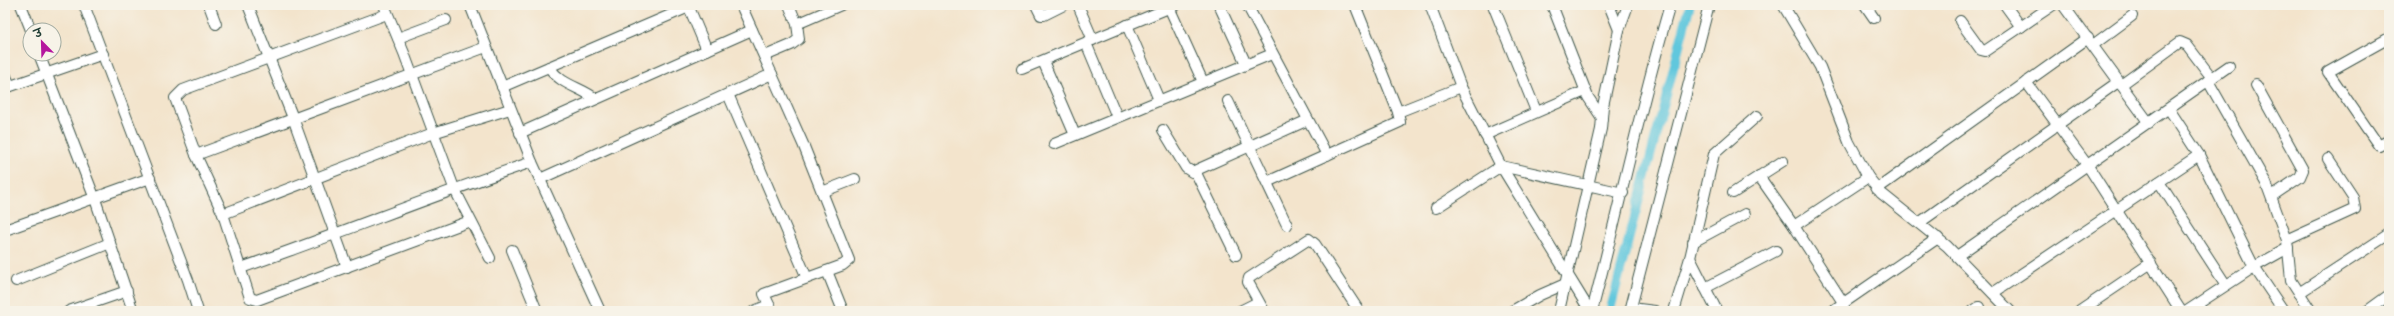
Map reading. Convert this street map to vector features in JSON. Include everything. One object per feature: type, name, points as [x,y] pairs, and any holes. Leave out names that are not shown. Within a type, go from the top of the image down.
[{"type":"street","points":[[21,5],[28,22]]},
{"type":"street","points":[[84,5],[150,178],[198,311]]},
{"type":"street","points":[[209,5],[216,24]]},
{"type":"street","points":[[248,5],[268,59],[293,118],[347,267]]},
{"type":"street","points":[[470,5],[510,110],[532,162],[600,311]]},
{"type":"street","points":[[741,5],[765,56],[849,260],[847,264],[764,294],[770,308],[754,311]]},
{"type":"street","points":[[765,56],[796,42],[799,33],[797,24],[788,5]]},
{"type":"street","points":[[797,24],[841,5]]},
{"type":"street","points":[[1036,5],[1041,15],[1064,5]]},
{"type":"street","points":[[1078,5],[1089,41],[1118,117]]},
{"type":"street","points":[[1219,5],[1246,64]]},
{"type":"street","points":[[1247,5],[1327,155]]},
{"type":"street","points":[[1267,182],[1400,122],[1398,112],[1355,5]]},
{"type":"street","points":[[1430,5],[1461,87],[1501,166],[1566,280],[1591,311]]},
{"type":"street","points":[[1493,5],[1536,111]]},
{"type":"street","points":[[1552,5],[1585,90],[1602,118]]},
{"type":"street","points":[[1609,5],[1619,30]]},
{"type":"street","points":[[1559,311],[1602,118],[1619,30],[1628,5]]},
{"type":"street","points":[[1591,311],[1623,193],[1651,69],[1670,5]]},
{"type":"street","points":[[1655,311],[1630,310],[1709,5]]},
{"type":"street","points":[[1783,5],[1820,67],[1849,142],[1876,189],[1938,238],[2010,311]]},
{"type":"street","points":[[1865,5],[1874,18]]},
{"type":"street","points":[[2005,5],[2021,27]]},
{"type":"street","points":[[1960,21],[1981,50],[1985,51],[2053,5]]},
{"type":"street","points":[[2063,5],[2149,123]]},
{"type":"street","points":[[502,87],[688,6],[707,50]]},
{"type":"street","points":[[1022,69],[1171,6],[1203,82]]},
{"type":"street","points":[[470,221],[254,301],[250,298],[223,214],[196,155],[175,98],[183,90],[268,59],[385,9],[398,38],[454,188],[490,258]]},
{"type":"street","points":[[1876,189],[2026,82],[2132,16]]},
{"type":"street","points":[[398,38],[446,20]]},
{"type":"street","points":[[1127,25],[1159,100]]},
{"type":"street","points":[[520,133],[752,30]]},
{"type":"street","points":[[2389,38],[2328,72],[2379,146],[2389,140]]},
{"type":"street","points":[[1919,223],[2057,125],[2180,42],[2186,45],[2210,80],[2272,196],[2287,244],[2289,274],[2311,311]]},
{"type":"street","points":[[196,155],[486,47]]},
{"type":"street","points":[[5,74],[7,87],[103,54]]},
{"type":"street","points":[[1054,144],[1272,54]]},
{"type":"street","points":[[1043,61],[1076,135]]},
{"type":"street","points":[[42,62],[95,199],[133,311]]},
{"type":"street","points":[[549,66],[566,84],[581,89],[596,99]]},
{"type":"street","points":[[1957,256],[2088,166],[2229,66]]},
{"type":"street","points":[[540,179],[772,74]]},
{"type":"street","points":[[2026,82],[2088,166],[2181,311]]},
{"type":"street","points":[[2256,84],[2303,170],[2300,177],[2272,196]]},
{"type":"street","points":[[1398,112],[1461,87]]},
{"type":"street","points":[[1485,135],[1585,90]]},
{"type":"street","points":[[728,94],[807,278]]},
{"type":"street","points":[[1228,101],[1287,225]]},
{"type":"street","points":[[2169,109],[2199,155],[2254,267],[2283,310]]},
{"type":"street","points":[[223,214],[433,133],[510,110]]},
{"type":"street","points":[[1674,311],[1690,258],[1714,154],[1758,116]]},
{"type":"street","points":[[1162,130],[1186,168],[1192,172],[1308,120]]},
{"type":"street","points":[[1993,293],[2199,155]]},
{"type":"street","points":[[2187,311],[2287,244],[2355,209],[2353,197],[2328,159]]},
{"type":"street","points":[[1733,193],[1783,161]]},
{"type":"street","points":[[241,268],[336,235],[454,188],[532,162]]},
{"type":"street","points":[[1436,208],[1501,166],[1623,193]]},
{"type":"street","points":[[1196,171],[1236,255]]},
{"type":"street","points":[[1759,176],[1794,226],[1844,304]]},
{"type":"street","points":[[1794,226],[1868,177]]},
{"type":"street","points":[[5,230],[95,199],[150,178]]},
{"type":"street","points":[[822,192],[855,179]]},
{"type":"street","points":[[2159,182],[2226,285]]},
{"type":"street","points":[[1693,242],[1745,214]]},
{"type":"street","points":[[2299,293],[2389,234]]},
{"type":"street","points":[[1832,311],[1938,238]]},
{"type":"street","points":[[1240,311],[1261,307],[1248,282],[1249,278],[1309,239],[1315,244],[1360,311]]},
{"type":"street","points":[[16,280],[110,243]]},
{"type":"street","points":[[512,250],[537,311]]},
{"type":"street","points":[[1705,288],[1776,251]]},
{"type":"street","points":[[1690,258],[1717,311]]},
{"type":"street","points":[[2080,311],[2151,263]]},
{"type":"street","points":[[827,271],[843,311]]},
{"type":"street","points":[[1512,311],[1566,280]]},
{"type":"street","points":[[69,311],[127,291]]},
{"type":"street","points":[[2367,311],[2389,295]]},
{"type":"waterway","points":[[1610,311],[1690,5]]}]
